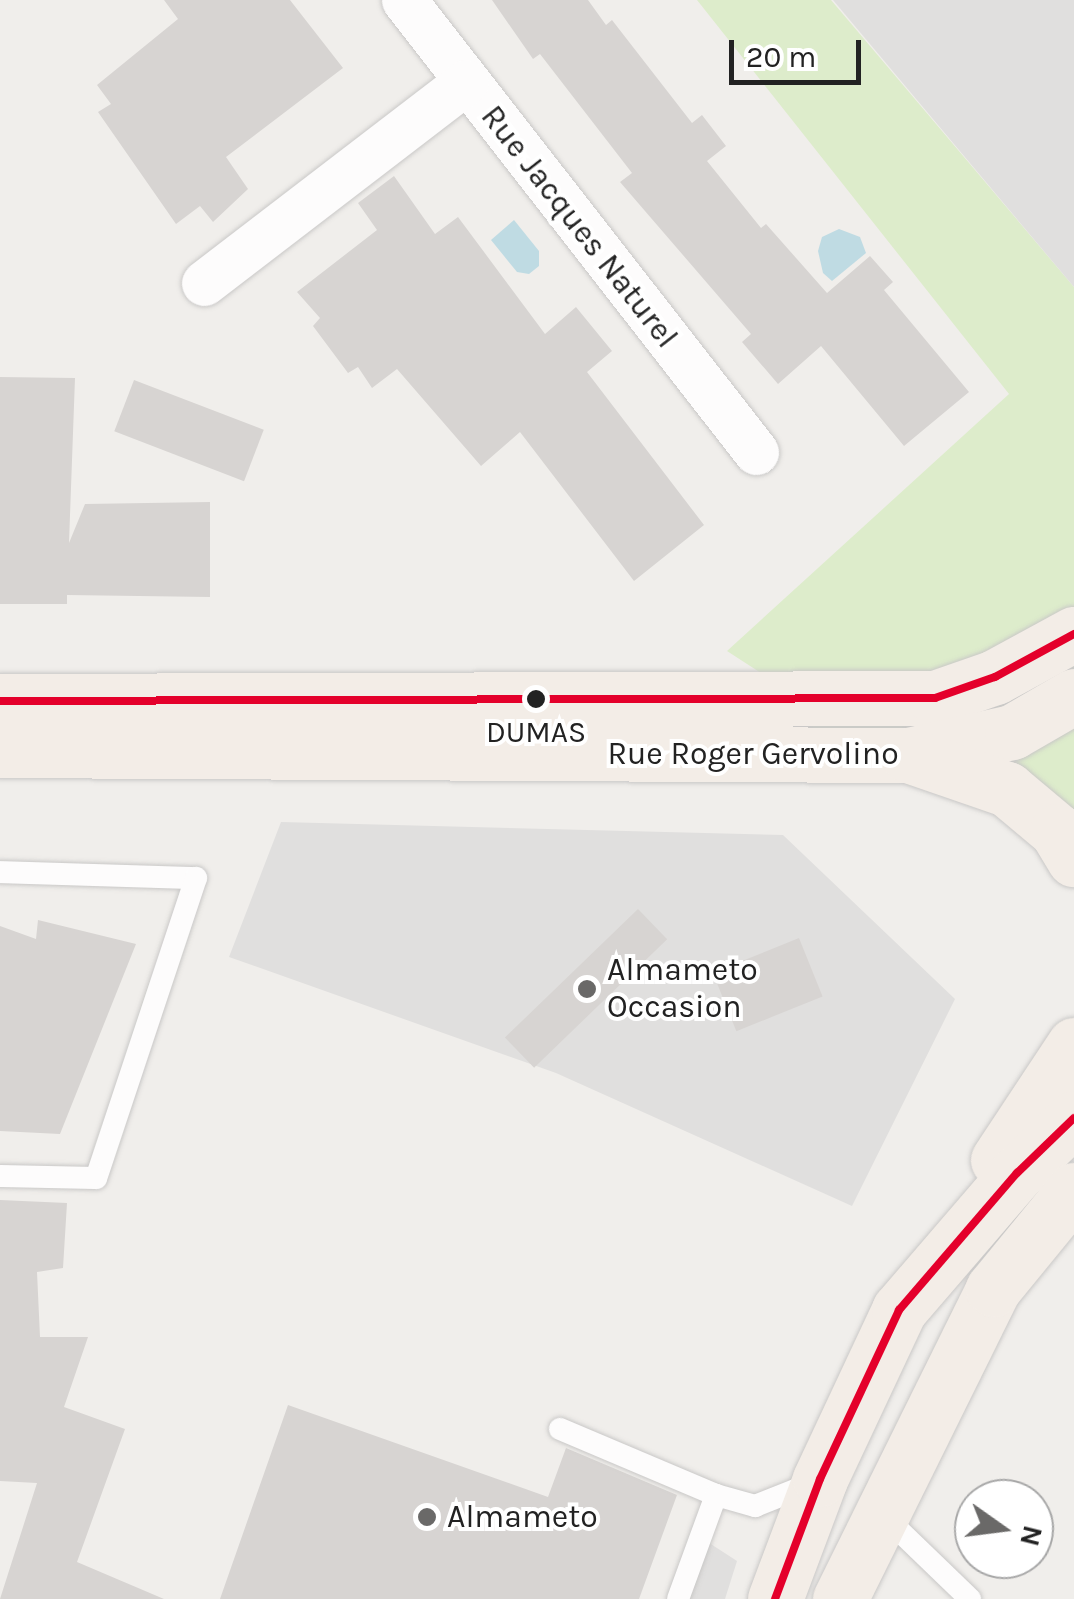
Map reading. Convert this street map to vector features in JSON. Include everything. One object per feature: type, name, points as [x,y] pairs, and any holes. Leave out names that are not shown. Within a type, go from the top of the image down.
[{"type":"main road","name":"Rue Roger Gervolino","points":[[0,700],[935,698],[995,677],[1074,634]]},
{"type":"main road","name":"Rue Roger Gervolino","points":[[0,750],[908,755],[1012,732],[1074,696]]},
{"type":"main road","points":[[908,755],[1007,789],[1057,831],[1074,859]]},
{"type":"main road","points":[[774,1599],[820,1479],[899,1310],[1074,1046]]},
{"type":"main road","points":[[899,1310],[1074,1118]]},
{"type":"main road","points":[[840,1599],[993,1289],[1074,1190]]},
{"type":"street","name":"Rue Jacques Naturel","points":[[404,0],[756,452]]},
{"type":"street","points":[[204,283],[466,82]]},
{"type":"lane","points":[[0,872],[196,878],[96,1178],[0,1176]]},
{"type":"lane","points":[[560,1429],[716,1494],[755,1506],[820,1479]]},
{"type":"lane","points":[[678,1599],[716,1494]]},
{"type":"lane","points":[[881,1513],[962,1598]]},
{"type":"green space","points":[[697,0],[831,0],[1074,287],[1074,859],[1007,789],[0,701],[798,697],[727,651],[1009,394]]},
{"type":"shaded area","points":[[833,0],[1074,0],[1074,287]]},
{"type":"shaded area","points":[[281,822],[783,835],[955,999],[852,1206],[556,1073],[229,957]]},
{"type":"shaded area","points":[[700,1537],[737,1561],[725,1599],[681,1599]]},
{"type":"water","points":[[514,220],[539,251],[539,266],[529,274],[517,272],[491,240]]},
{"type":"water","points":[[839,229],[860,237],[866,253],[832,281],[823,273],[818,251],[822,237]]},
{"type":"building","points":[[164,0],[290,0],[343,68],[226,157],[248,189],[213,222],[200,206],[176,224],[98,112],[111,104],[97,85],[178,19]]},
{"type":"building","points":[[492,0],[588,0],[606,25],[612,20],[692,123],[702,115],[726,146],[707,161],[761,228],[766,224],[827,293],[870,256],[893,282],[884,290],[969,392],[904,446],[821,346],[778,384],[742,342],[751,334],[620,182],[632,173],[540,54],[533,59]]},
{"type":"building","points":[[394,176],[435,234],[458,217],[545,334],[576,307],[612,351],[587,372],[704,525],[634,581],[520,432],[481,466],[397,369],[372,388],[358,367],[348,373],[313,326],[320,318],[297,292],[377,230],[358,203]]},
{"type":"building","points":[[0,377],[75,378],[69,543],[85,504],[210,502],[210,597],[67,595],[67,604],[0,604]]},
{"type":"building","points":[[134,380],[264,430],[244,481],[114,431]]},
{"type":"building","name":"Almameto Occasion","points":[[638,909],[667,939],[534,1068],[505,1038]]},
{"type":"building","points":[[38,920],[136,944],[60,1134],[0,1131],[0,926],[36,939]]},
{"type":"building","points":[[799,938],[823,996],[736,1031],[713,973]]},
{"type":"building","points":[[0,1200],[67,1203],[63,1268],[37,1272],[40,1337],[88,1337],[64,1407],[125,1429],[77,1562],[164,1599],[0,1599],[37,1483],[0,1481]]},
{"type":"building","name":"Almameto","points":[[288,1405],[548,1497],[566,1448],[677,1495],[639,1599],[220,1599]]},
{"type":"transit line","points":[[0,701],[935,698],[995,677],[1074,634]]},
{"type":"transit line","points":[[775,1599],[820,1479],[899,1310],[1017,1173],[1074,1118]]},
{"type":"place","name":"DUMAS","points":[[536,699]]},
{"type":"place","name":"Almameto Occasion","points":[[587,989]]},
{"type":"place","name":"Almameto","points":[[427,1517]]}]
